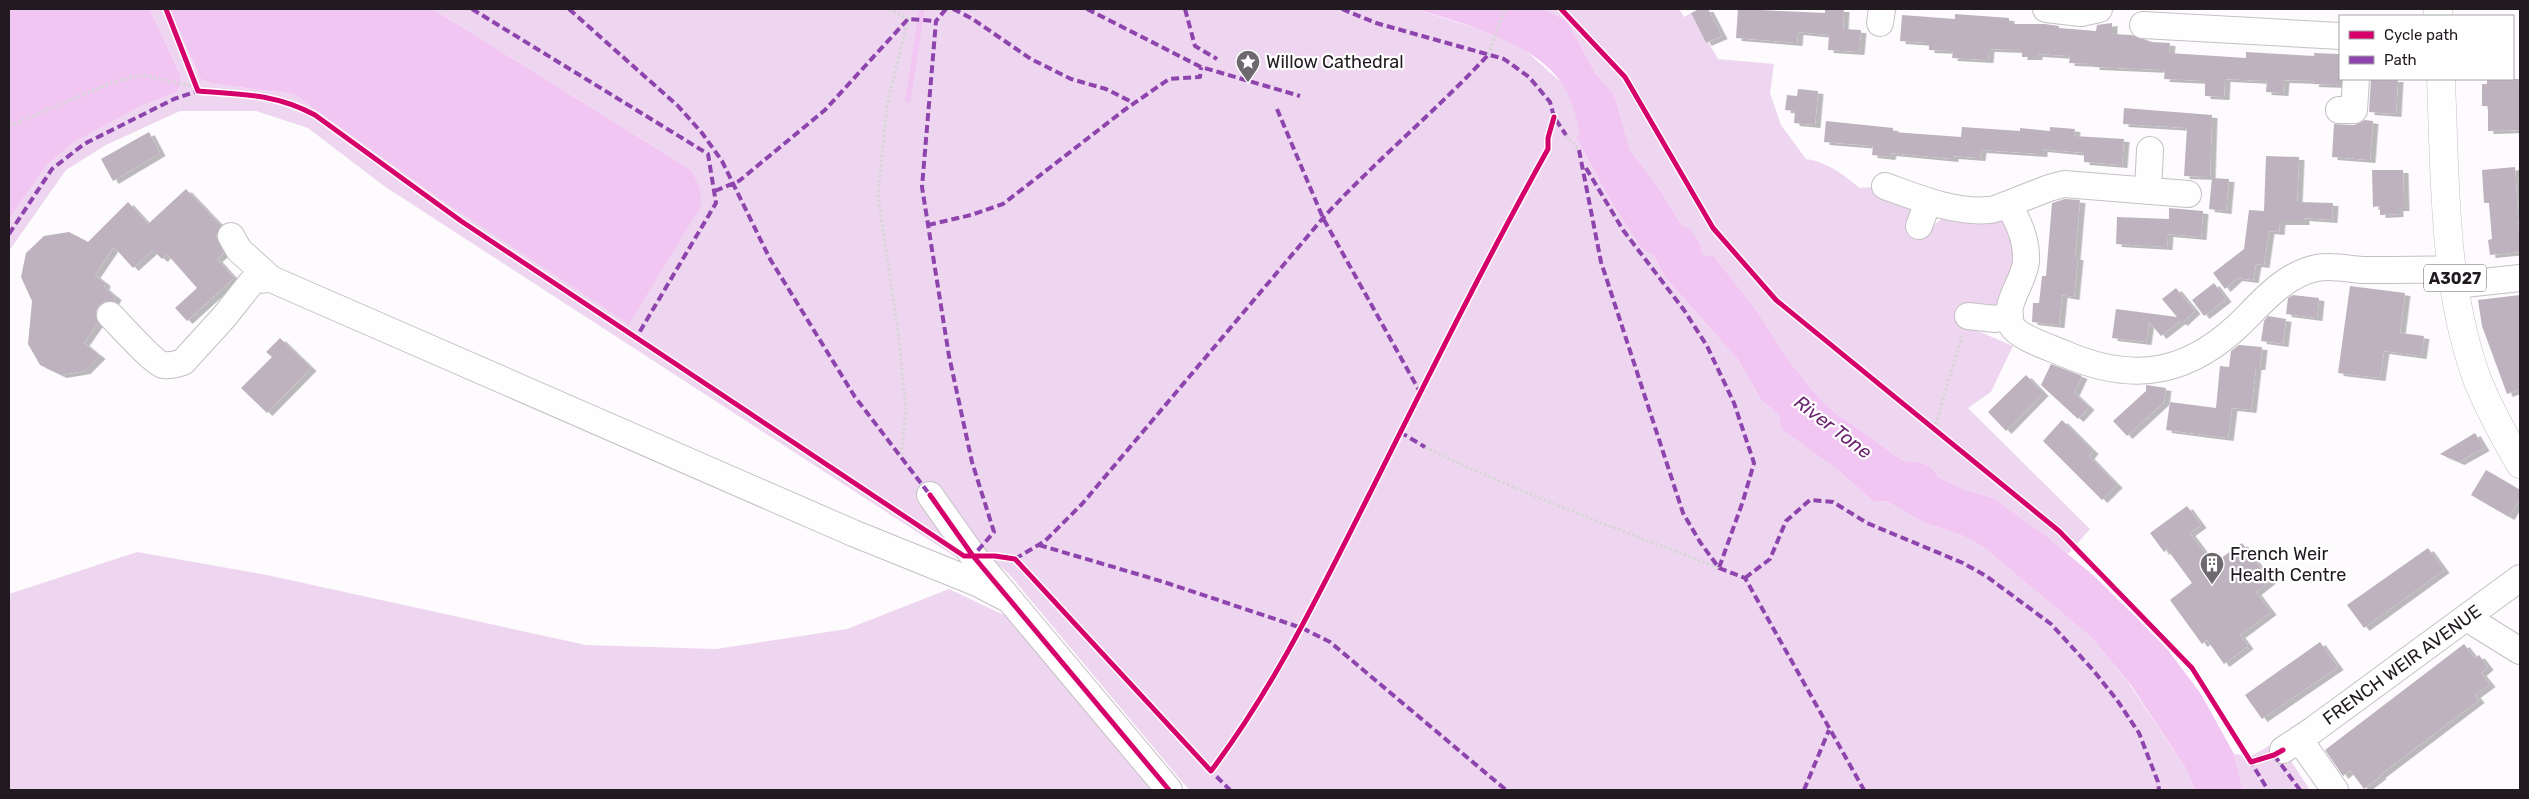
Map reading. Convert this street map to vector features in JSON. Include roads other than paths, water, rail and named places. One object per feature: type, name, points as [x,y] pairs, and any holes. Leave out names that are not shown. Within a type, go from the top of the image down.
[{"type":"main road","name":"A3027","points":[[2441,80],[2447,209],[2454,277],[2463,329],[2477,378],[2496,424],[2520,464]]},
{"type":"street","points":[[2046,9],[2082,13],[2098,9]]},
{"type":"street","points":[[2143,25],[2181,18],[2339,36]]},
{"type":"street","points":[[2339,110],[2354,110],[2356,80]]},
{"type":"street","points":[[2148,190],[2150,150]]},
{"type":"street","points":[[1886,186],[1928,202],[1958,208],[1990,210],[2064,184],[2188,194]]},
{"type":"street","points":[[1919,226],[1928,202]]},
{"type":"street","points":[[2008,204],[2020,225],[2026,262],[2012,303],[2010,316],[2012,325],[2018,333],[2073,358],[2104,368],[2128,372],[2185,363],[2207,350],[2283,284],[2301,274],[2318,268],[2403,271],[2454,277],[2520,278]]},
{"type":"street","points":[[231,236],[239,250],[271,279],[882,546],[977,583],[1010,600]]},
{"type":"street","points":[[110,315],[162,365],[175,364],[183,362],[224,317],[251,283],[256,280],[271,279]]},
{"type":"street","points":[[1968,316],[1995,319],[2010,316]]},
{"type":"street","points":[[930,495],[972,556],[1169,790]]},
{"type":"street","name":"FRENCH WEIR AVENUE","points":[[2334,790],[2291,745],[2520,578]]},
{"type":"street","points":[[2467,618],[2520,651]]},
{"type":"water","points":[[9,9],[150,9],[180,74],[180,86],[177,92],[141,106],[73,143],[46,166],[9,219]]},
{"type":"water","points":[[169,9],[433,9],[691,170],[700,188],[701,206],[629,324],[449,205],[294,94],[214,84],[201,79]]},
{"type":"water","name":"River Tone","points":[[1415,9],[1544,9],[1567,21],[1596,74],[1614,94],[1630,150],[1659,188],[1682,226],[1690,229],[1700,244],[1703,255],[1714,256],[1759,314],[1789,361],[1821,400],[1833,411],[1902,460],[1923,463],[1932,468],[1938,477],[1965,490],[1993,498],[2047,537],[2093,575],[2168,650],[2201,694],[2234,754],[2243,790],[2195,790],[2185,767],[2131,685],[2091,637],[1982,546],[1961,535],[1925,523],[1886,501],[1874,502],[1839,471],[1781,429],[1778,414],[1761,400],[1739,361],[1665,277],[1654,256],[1642,249],[1611,202],[1576,137],[1580,132],[1569,96],[1551,70],[1535,57],[1496,36]]},
{"type":"waterway","points":[[908,100],[922,9]]},
{"type":"place","name":"Willow Cathedral","points":[[1248,83]]},
{"type":"place","name":"French Weir Health Centre","points":[[2212,585]]}]
